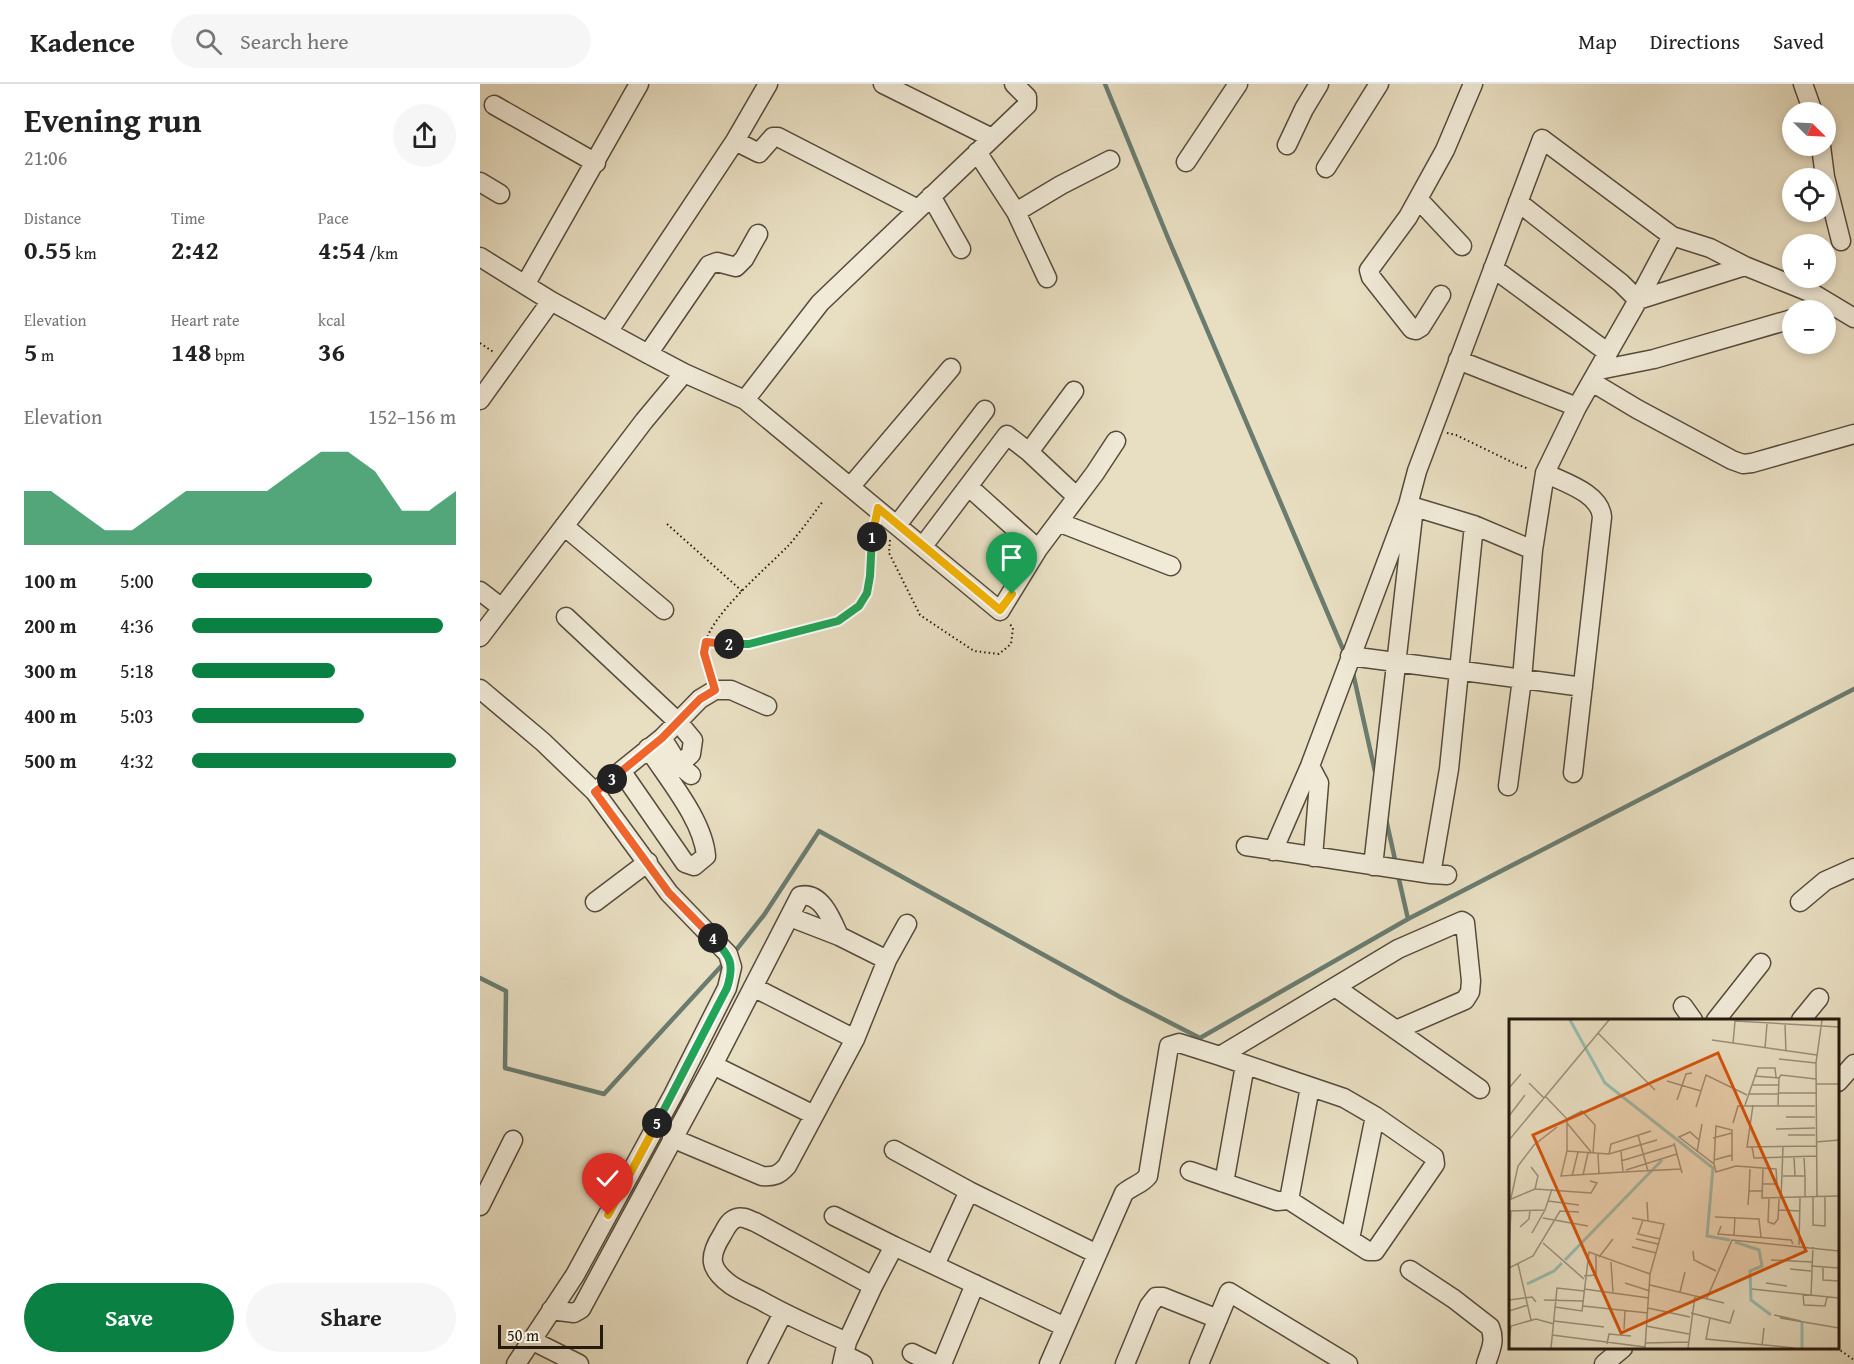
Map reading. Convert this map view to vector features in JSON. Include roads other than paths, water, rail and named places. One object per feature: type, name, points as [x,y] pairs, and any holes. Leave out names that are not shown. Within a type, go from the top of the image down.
[{"type":"street","points":[[525,285],[639,84]]},
{"type":"street","points":[[608,332],[735,141],[768,84]]},
{"type":"street","points":[[883,84],[992,138]]},
{"type":"street","points":[[745,400],[820,303],[1028,102],[1027,97],[1014,84]]},
{"type":"street","points":[[1186,162],[1238,84]]},
{"type":"street","points":[[1287,146],[1304,109],[1319,84]]},
{"type":"street","points":[[1326,168],[1379,84]]},
{"type":"street","points":[[1441,294],[1421,327],[1416,330],[1409,327],[1369,274],[1369,270],[1408,217],[1445,150],[1473,84]]},
{"type":"street","points":[[1803,84],[1809,102]]},
{"type":"street","points":[[494,105],[596,163]]},
{"type":"street","points":[[735,141],[759,153],[773,137],[778,137],[918,209]]},
{"type":"street","points":[[1373,866],[1411,506],[1417,471],[1542,139],[1672,236],[1710,248],[1745,266],[1814,294],[1820,300]]},
{"type":"street","points":[[977,152],[1016,212],[1047,278]]},
{"type":"street","points":[[1822,156],[1840,241]]},
{"type":"street","points":[[1016,212],[1061,185],[1110,160]]},
{"type":"street","points":[[480,182],[500,194]]},
{"type":"street","points":[[931,196],[961,249]]},
{"type":"street","points":[[1418,199],[1462,246]]},
{"type":"street","points":[[1518,202],[1621,283],[1638,300]]},
{"type":"street","points":[[648,354],[709,265],[717,262],[736,267],[744,259],[758,234]]},
{"type":"street","points":[[1508,786],[1522,679],[1533,550],[1545,473],[1577,407],[1672,236]]},
{"type":"street","points":[[480,257],[551,301],[684,374],[745,400],[1000,610],[1038,549],[1116,441]]},
{"type":"street","points":[[1638,300],[1745,266]]},
{"type":"street","points":[[1493,268],[1607,352]]},
{"type":"street","points":[[480,400],[551,301]]},
{"type":"street","points":[[1836,312],[1854,318]]},
{"type":"street","points":[[1596,376],[1782,322]]},
{"type":"street","points":[[1458,360],[1577,407]]},
{"type":"street","points":[[851,486],[951,368]]},
{"type":"street","points":[[480,637],[644,421],[684,374]]},
{"type":"street","points":[[1596,376],[1637,409],[1743,464],[1854,434]]},
{"type":"street","points":[[1029,453],[1074,391]]},
{"type":"street","points":[[888,517],[985,410]]},
{"type":"street","points":[[923,546],[969,487],[1004,436],[1009,435],[1077,497]]},
{"type":"street","points":[[1545,473],[1589,496],[1601,509],[1602,517],[1573,773]]},
{"type":"street","points":[[969,487],[1038,549]]},
{"type":"street","points":[[1411,506],[1474,525],[1533,550]]},
{"type":"street","points":[[1274,851],[1310,766],[1349,660],[1411,506]]},
{"type":"street","points":[[1058,522],[1171,566]]},
{"type":"street","points":[[1246,846],[1439,874],[1474,525]]},
{"type":"street","points":[[564,526],[664,610]]},
{"type":"street","points":[[480,591],[502,608]]},
{"type":"street","points":[[566,617],[678,722],[693,740],[694,746],[685,770],[655,743]]},
{"type":"street","points":[[1349,660],[1396,661],[1583,687]]},
{"type":"street","points":[[480,689],[543,742],[595,792],[674,898],[730,961],[727,988],[673,1095],[575,1275],[516,1364]]},
{"type":"street","points":[[595,792],[655,743],[700,699],[715,690],[731,690],[767,706]]},
{"type":"street","points":[[622,772],[685,862],[694,866],[706,856],[705,842],[655,743]]},
{"type":"street","points":[[1310,766],[1319,783],[1313,857]]},
{"type":"street","points":[[659,825],[688,810]]},
{"type":"street","points":[[595,902],[648,862]]},
{"type":"street","points":[[1800,902],[1826,881],[1854,868]]},
{"type":"street","points":[[551,1310],[574,1313],[581,1309],[713,1065],[800,896],[809,896],[818,901],[831,916],[839,936]]},
{"type":"street","points":[[790,917],[839,936],[887,960]]},
{"type":"street","points":[[1220,1056],[1398,949],[1462,921],[1465,923],[1470,992],[1465,1000],[1396,1030]]},
{"type":"street","points":[[672,1138],[762,1176],[776,1176],[787,1166],[855,1039],[887,960],[907,924]]},
{"type":"street","points":[[1717,1019],[1761,963]]},
{"type":"street","points":[[753,987],[855,1039]]},
{"type":"street","points":[[1335,987],[1480,1089]]},
{"type":"street","points":[[1802,1019],[1819,998]]},
{"type":"street","points":[[1049,1364],[1124,1193],[1148,1176],[1169,1046],[1179,1043],[1344,1098],[1375,1116],[1434,1157],[1435,1164],[1375,1251],[1368,1251],[1289,1200],[1277,1201],[1190,1171]]},
{"type":"street","points":[[1839,1081],[1854,1064]]},
{"type":"street","points":[[713,1065],[814,1115]]},
{"type":"street","points":[[1224,1183],[1245,1065]]},
{"type":"street","points":[[1289,1200],[1310,1087]]},
{"type":"street","points":[[1350,1239],[1375,1116]]},
{"type":"street","points":[[480,1206],[513,1140]]},
{"type":"street","points":[[894,1150],[969,1191],[1097,1254]]},
{"type":"street","points":[[935,1265],[969,1191]]},
{"type":"street","points":[[834,1216],[1065,1327]]},
{"type":"street","points":[[863,1364],[783,1313],[732,1285],[719,1274],[713,1265],[712,1256],[715,1246],[730,1222],[736,1218],[744,1218],[873,1286]]},
{"type":"street","points":[[845,1354],[873,1286],[894,1246]]},
{"type":"street","points":[[1410,1270],[1454,1299],[1490,1327],[1493,1344],[1486,1364]]},
{"type":"street","points":[[942,1364],[975,1284]]},
{"type":"street","points":[[1199,1364],[1229,1292],[1348,1364]]},
{"type":"street","points":[[1125,1364],[1149,1306],[1156,1297],[1163,1297],[1218,1319]]},
{"type":"street","points":[[757,1364],[783,1313]]},
{"type":"street","points":[[531,1340],[579,1364]]},
{"type":"street","points":[[1604,1364],[1621,1349]]},
{"type":"street","points":[[912,1353],[935,1364]]},
{"type":"waterway","points":[[1105,84],[1345,654]]},
{"type":"waterway","points":[[1353,673],[1376,776]]},
{"type":"waterway","points":[[733,954],[764,915],[819,831],[1122,998],[1200,1038],[1408,919],[1854,689]]},
{"type":"waterway","points":[[1386,819],[1396,864]]},
{"type":"waterway","points":[[1398,875],[1408,919]]},
{"type":"waterway","points":[[480,978],[506,991],[505,1068],[604,1094],[725,962]]}]
